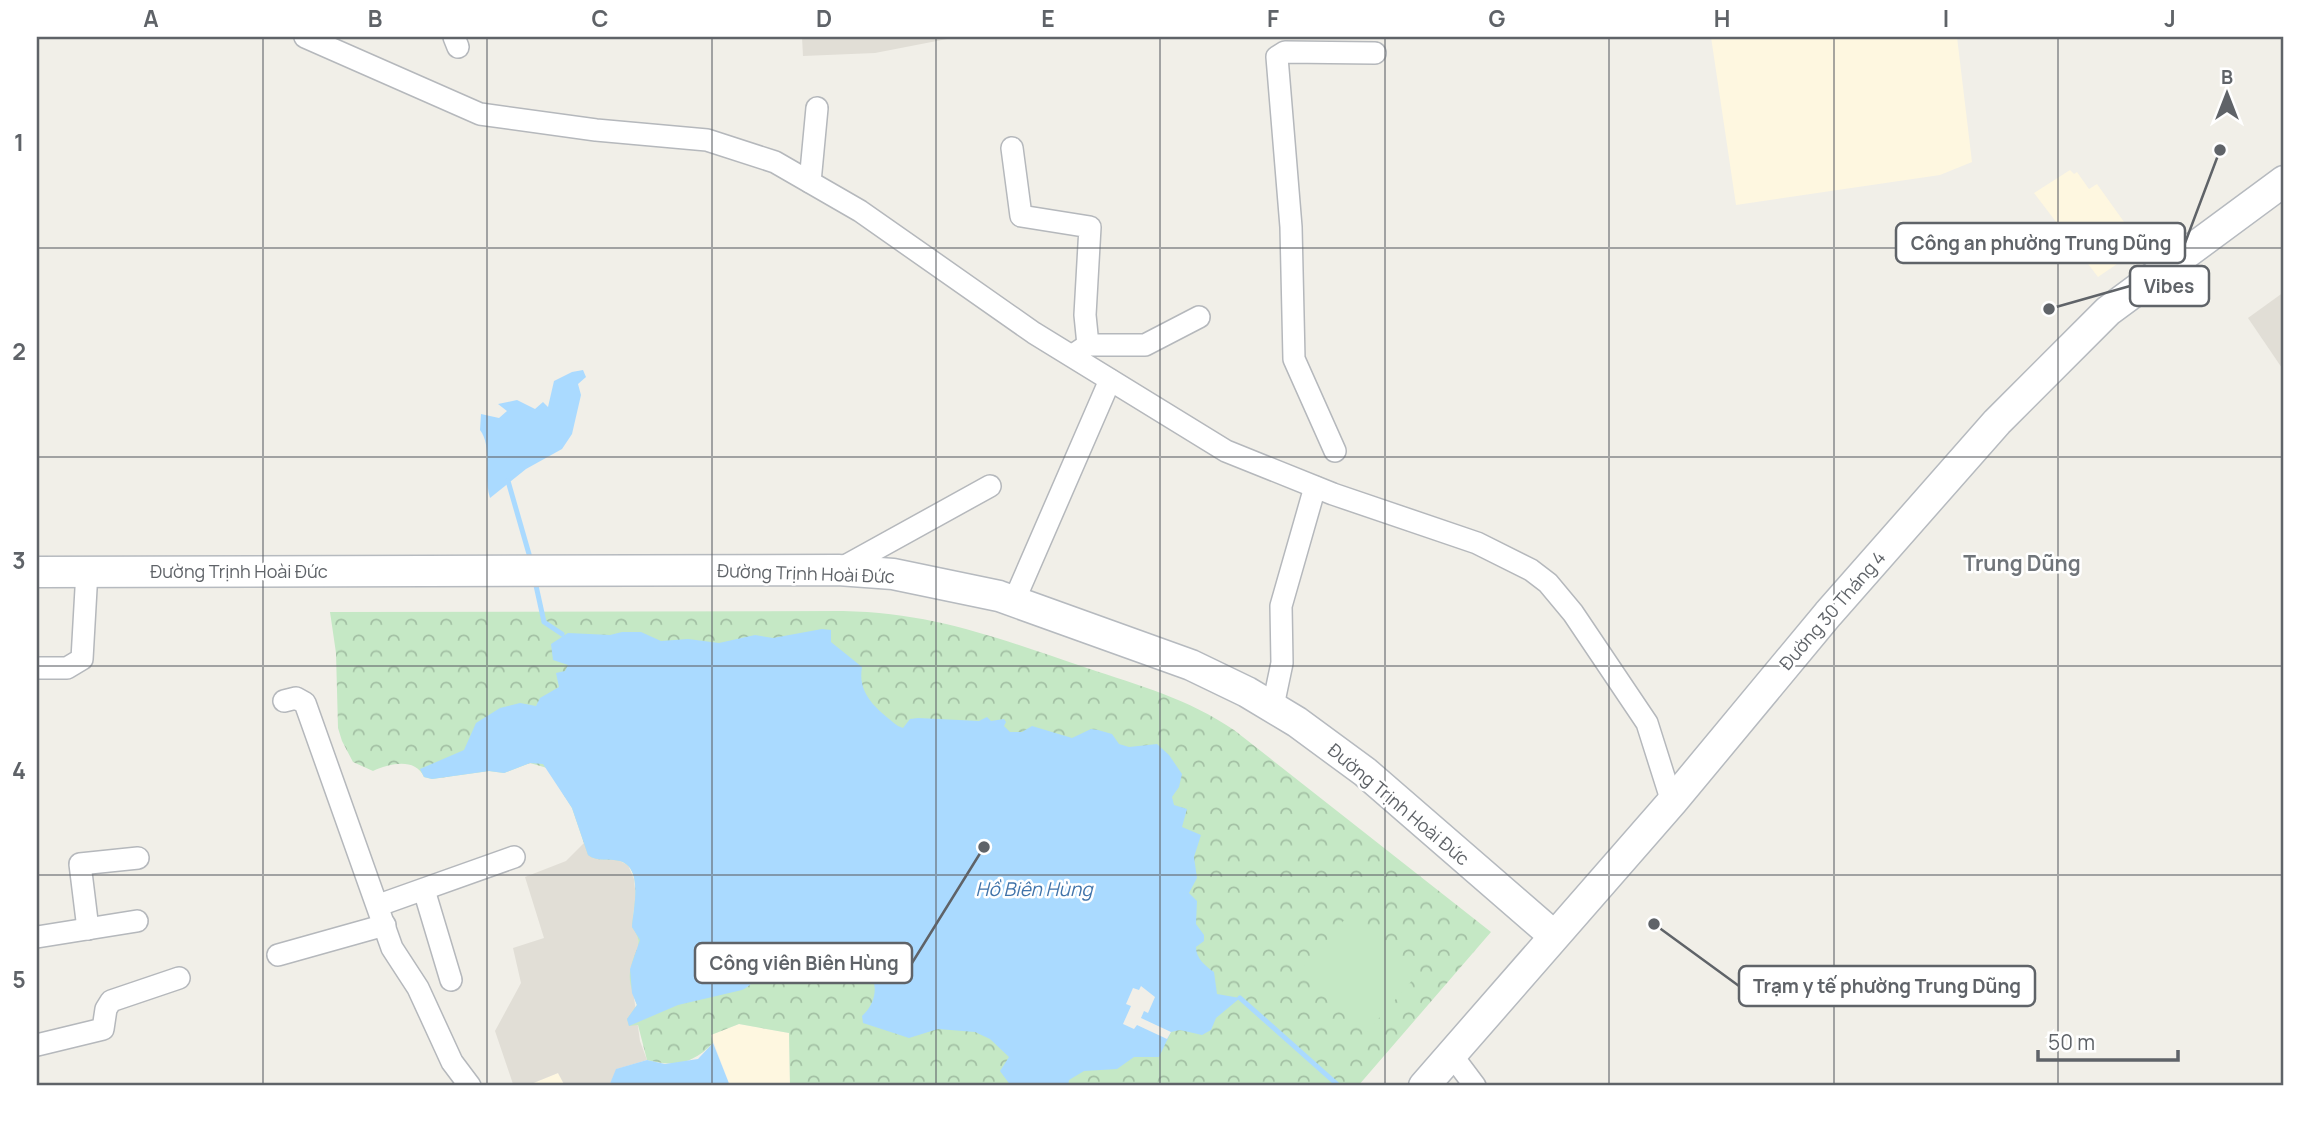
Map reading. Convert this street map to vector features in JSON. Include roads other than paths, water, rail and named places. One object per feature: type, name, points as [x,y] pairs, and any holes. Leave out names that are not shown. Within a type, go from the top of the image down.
[{"type":"street","points":[[305,37],[480,114],[596,130],[707,140],[775,162],[860,211],[1034,333],[1080,351],[1110,380],[1226,451],[1315,487],[1477,543],[1531,570],[1548,583],[1573,613],[1647,723],[1672,802]]},
{"type":"street","points":[[1335,451],[1294,359],[1292,228],[1277,57],[1285,52],[1374,53]]},
{"type":"street","points":[[810,182],[817,108]]},
{"type":"street","points":[[1012,148],[1021,216],[1090,227],[1080,351]]},
{"type":"street","name":"Đường 30 Tháng 4","points":[[1424,1086],[1553,935],[1672,802],[1828,614],[1968,455],[2047,371],[2118,303],[2284,181]]},
{"type":"street","points":[[1080,351],[1145,345],[1199,317]]},
{"type":"street","points":[[1014,601],[1110,380]]},
{"type":"street","points":[[838,570],[990,486]]},
{"type":"street","points":[[1273,706],[1282,663],[1281,607],[1315,487]]},
{"type":"street","name":"Đường Trịnh Hoài Đức","points":[[37,572],[838,570],[946,583],[1014,601],[1191,665],[1273,706],[1365,772],[1553,935]]},
{"type":"street","points":[[37,668],[67,668],[82,659],[86,639],[87,571]]},
{"type":"street","points":[[284,701],[299,699],[308,710],[392,948],[418,988],[452,1062],[470,1086]]},
{"type":"street","points":[[379,905],[514,857]]},
{"type":"street","points":[[88,929],[80,864],[138,858]]},
{"type":"street","points":[[424,890],[452,980]]},
{"type":"street","points":[[37,937],[137,921]]},
{"type":"street","points":[[278,955],[385,925]]},
{"type":"street","points":[[37,1045],[103,1028],[106,1009],[111,1001],[179,978]]},
{"type":"street","points":[[1451,1054],[1475,1086]]},
{"type":"water","points":[[583,370],[586,377],[578,384],[581,395],[572,434],[562,449],[526,469],[490,498],[486,445],[480,430],[481,414],[499,418],[507,411],[498,404],[517,400],[535,409],[543,402],[548,407],[554,381]]},
{"type":"water","name":"Hồ Biên Hùng","points":[[822,629],[831,630],[831,642],[862,667],[863,686],[871,701],[883,714],[903,728],[910,719],[979,721],[987,717],[991,721],[1004,719],[1004,726],[1010,732],[1022,732],[1032,726],[1072,738],[1091,729],[1098,730],[1112,734],[1119,744],[1129,747],[1157,744],[1169,755],[1182,774],[1179,787],[1172,797],[1174,805],[1187,809],[1182,827],[1201,835],[1194,857],[1197,878],[1189,893],[1197,901],[1196,924],[1204,935],[1204,941],[1196,947],[1196,951],[1214,972],[1217,994],[1240,998],[1216,1018],[1211,1030],[1202,1035],[1180,1030],[1171,1032],[1159,1057],[1134,1057],[1117,1069],[1084,1071],[1069,1080],[1068,1086],[1011,1086],[1000,1071],[1009,1057],[990,1039],[975,1032],[938,1029],[909,1038],[863,1023],[862,1016],[871,1004],[875,990],[871,977],[859,968],[825,972],[784,964],[767,970],[742,990],[678,1005],[629,1026],[627,1019],[637,1005],[632,993],[630,969],[640,940],[632,927],[635,880],[627,865],[620,861],[588,855],[572,808],[543,764],[530,763],[504,773],[489,771],[432,779],[424,777],[420,769],[464,750],[476,723],[500,708],[520,703],[536,706],[540,698],[559,687],[556,673],[565,671],[568,665],[553,660],[551,644],[568,633],[610,635],[641,632],[661,641],[688,639],[719,643],[755,635],[773,638]]},
{"type":"water","points":[[713,1043],[730,1086],[609,1086],[616,1069],[647,1060],[665,1064],[698,1059]]},
{"type":"waterway","points":[[508,481],[531,561]]},
{"type":"waterway","points":[[535,581],[544,622],[562,634]]},
{"type":"waterway","points":[[1240,998],[1339,1086]]},
{"type":"place","name":"Công an phường Trung Dũng","points":[[2220,150]]},
{"type":"place","name":"Vibes","points":[[2049,309]]},
{"type":"place","name":"Công viên Biên Hùng","points":[[984,847]]},
{"type":"place","name":"Trạm y tế phường Trung Dũng","points":[[1654,924]]},
{"type":"district","name":"Trung Dũng","points":[[2022,563]]}]
